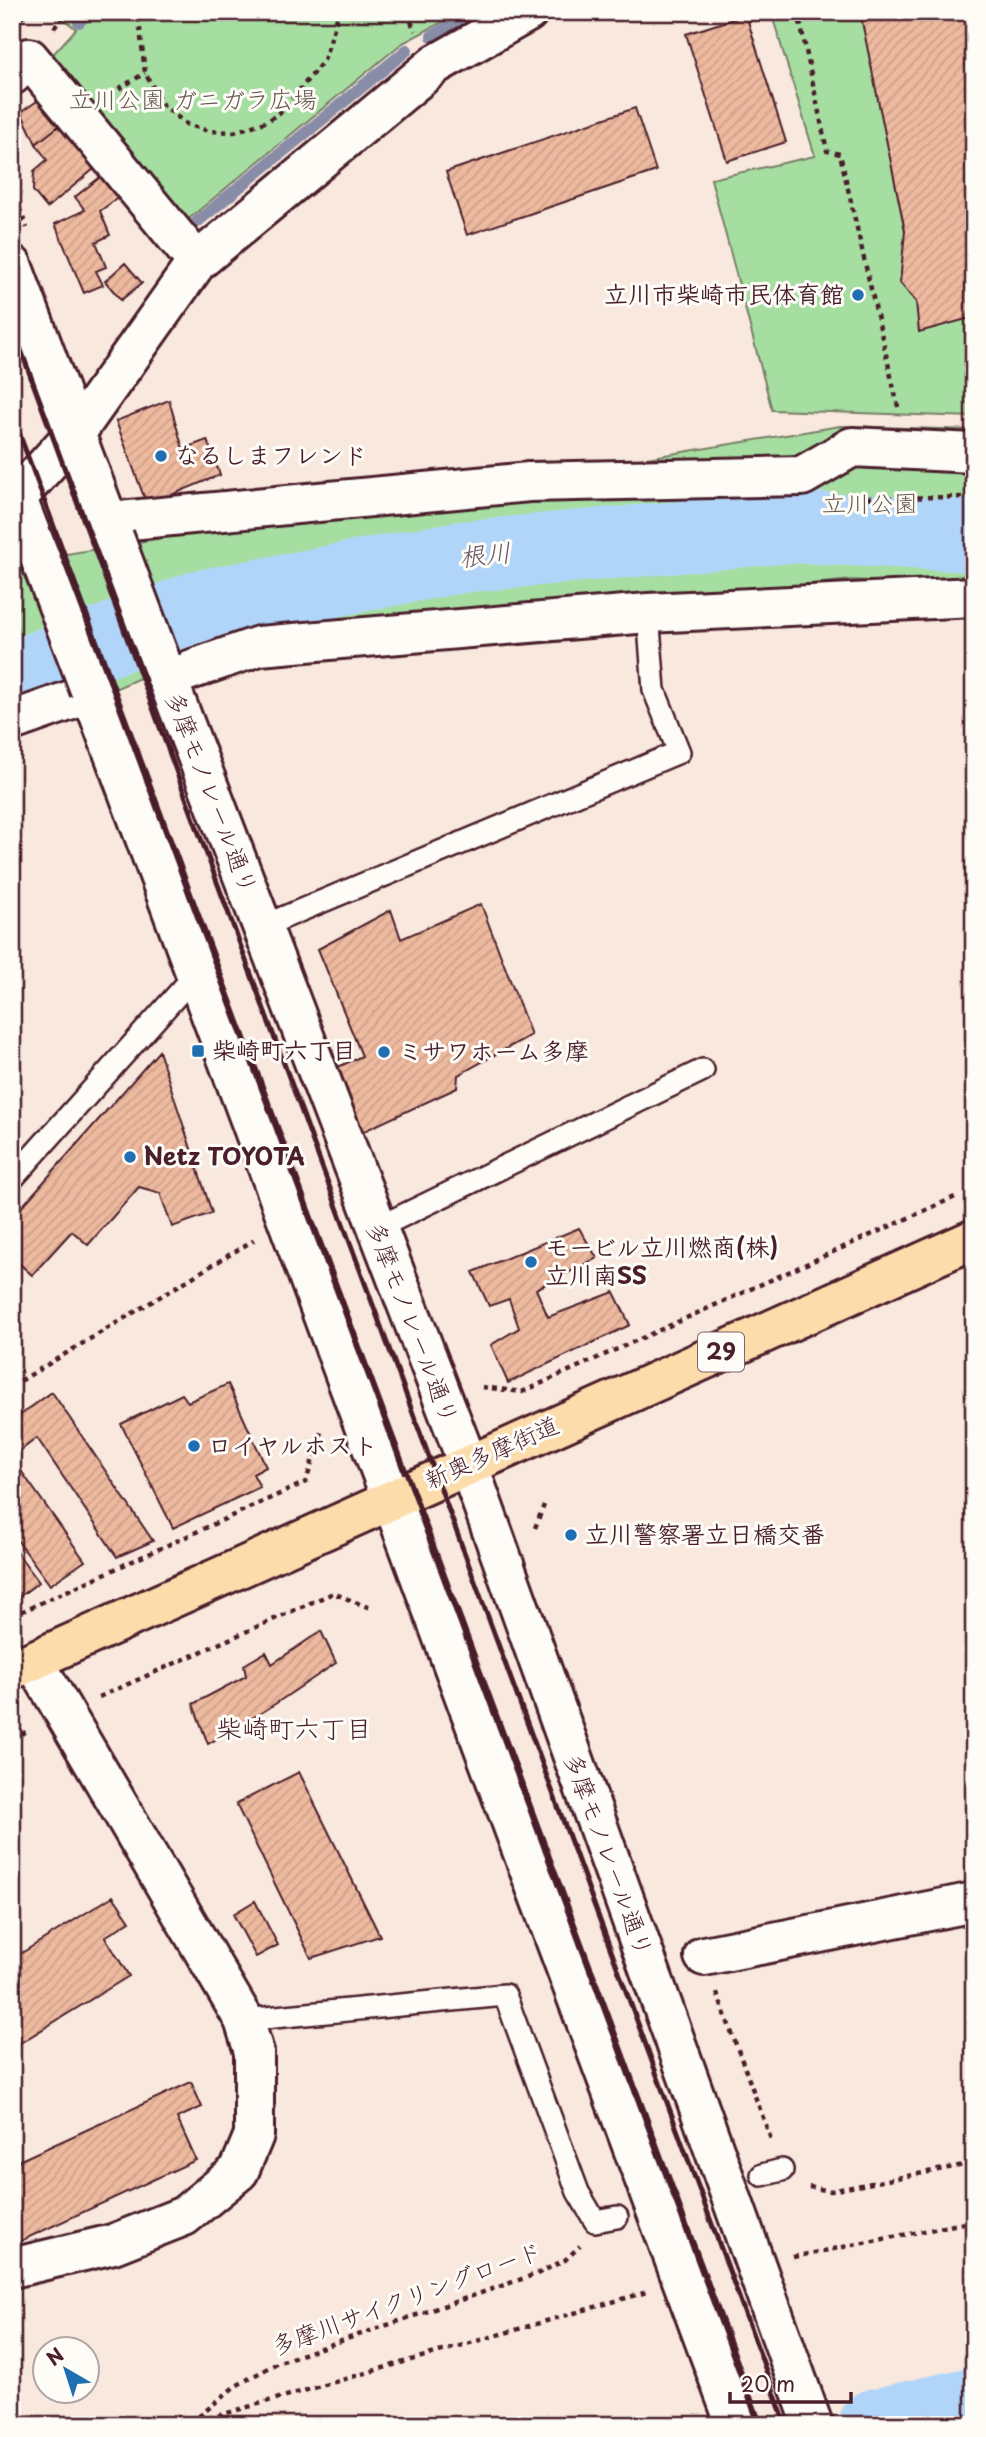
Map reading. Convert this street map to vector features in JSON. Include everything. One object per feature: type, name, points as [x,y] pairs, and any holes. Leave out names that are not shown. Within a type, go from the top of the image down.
[{"type":"main road","points":[[528,12],[436,64],[197,262],[77,431],[14,496],[91,692],[736,2425]]},
{"type":"main road","points":[[12,75],[29,58],[197,262]]},
{"type":"main road","name":"多摩モノレール通り","points":[[12,265],[77,431],[164,670],[375,1229],[468,1464],[813,2425]]},
{"type":"main road","points":[[112,529],[529,482],[802,476],[852,447],[974,453]]},
{"type":"main road","points":[[164,670],[259,646],[648,613],[974,597]]},
{"type":"main road","points":[[12,721],[91,692]]},
{"type":"main road","name":"新奥多摩街道","points":[[23,1665],[390,1498],[974,1239]]},
{"type":"main road","points":[[12,2269],[113,2244],[184,2216],[239,2171],[254,2135],[254,2052],[244,2020],[65,1714],[23,1665]]},
{"type":"main road","points":[[704,1956],[974,1902]]},
{"type":"lane","points":[[261,928],[679,752],[654,690],[648,613]]},
{"type":"lane","points":[[12,1179],[195,975]]},
{"type":"lane","points":[[375,1229],[703,1070]]},
{"type":"lane","points":[[244,2020],[505,1995],[578,2192],[595,2221],[617,2217]]},
{"type":"path","points":[[130,12],[139,20],[145,73],[163,105],[186,124],[209,131],[234,132],[268,121],[284,110],[324,60],[339,12]]},
{"type":"path","points":[[798,12],[827,151],[840,153],[899,414]]},
{"type":"path","points":[[476,1382],[486,1389],[522,1392],[955,1197]]},
{"type":"path","points":[[12,1386],[288,1220]]},
{"type":"path","points":[[12,1616],[306,1482]]},
{"type":"path","points":[[12,1738],[334,1592],[370,1608]]},
{"type":"path","points":[[704,1956],[772,2172],[800,2185],[831,2191],[974,2163]]},
{"type":"path","name":"多摩川サイクリングロード","points":[[188,2425],[234,2387],[277,2363],[526,2277],[565,2260],[587,2239],[595,2221]]},
{"type":"path","points":[[791,2258],[974,2221]]},
{"type":"path","points":[[188,2425],[654,2290]]},
{"type":"green space","name":"立川公園 ガニガラ広場","points":[[55,12],[461,12],[401,44],[180,226],[46,62],[76,29]]},
{"type":"green space","name":"立川市柴崎市民体育館","points":[[771,12],[974,12],[974,417],[772,410],[711,179],[815,156]]},
{"type":"green space","name":"立川公園","points":[[840,426],[974,430],[974,587],[852,580],[222,642],[12,734],[12,563]]},
{"type":"building","points":[[12,12],[29,12],[12,29]]},
{"type":"building","points":[[860,12],[974,12],[974,317],[919,332],[916,302],[900,283],[905,231]]},
{"type":"building","points":[[746,15],[786,142],[727,161],[686,34]]},
{"type":"building","points":[[49,93],[69,118],[36,144],[21,112]]},
{"type":"building","points":[[635,108],[656,171],[467,235],[446,172]]},
{"type":"building","points":[[69,118],[101,163],[47,208],[33,191],[34,171],[47,160],[36,144]]},
{"type":"building","points":[[103,175],[119,197],[100,211],[110,235],[96,242],[106,267],[96,271],[103,285],[84,293],[55,224],[85,210],[75,197]]},
{"type":"building","points":[[125,263],[142,283],[121,300],[105,281]]},
{"type":"building","points":[[169,400],[183,449],[207,440],[220,475],[147,505],[116,421]]},
{"type":"building","points":[[481,904],[531,1035],[458,1075],[457,1088],[362,1132],[338,1067],[362,1056],[318,949],[391,910],[401,939]]},
{"type":"building","name":"Netz TOYOTA","points":[[159,1051],[212,1213],[172,1227],[160,1193],[139,1187],[88,1245],[72,1231],[32,1275],[12,1257],[12,1218]]},
{"type":"building","points":[[579,1228],[597,1258],[536,1289],[548,1317],[614,1292],[630,1325],[508,1383],[491,1345],[519,1328],[509,1299],[489,1306],[473,1272]]},
{"type":"building","name":"ロイヤルホスト","points":[[228,1384],[266,1467],[253,1474],[260,1487],[173,1528],[121,1424],[182,1394],[188,1402]]},
{"type":"building","points":[[52,1392],[153,1541],[117,1557],[37,1438],[12,1457],[12,1421]]},
{"type":"building","points":[[12,1458],[85,1561],[50,1585],[12,1533]]},
{"type":"building","points":[[12,1546],[39,1582],[12,1602]]},
{"type":"building","points":[[321,1631],[336,1663],[266,1710],[208,1744],[193,1704],[246,1676],[244,1665],[266,1652],[272,1664]]},
{"type":"building","points":[[299,1772],[380,1936],[311,1958],[236,1804]]},
{"type":"building","points":[[113,1896],[130,1921],[105,1937],[129,1976],[12,2048],[12,1959]]},
{"type":"building","points":[[255,1901],[278,1945],[256,1957],[233,1914]]},
{"type":"building","points":[[191,2082],[202,2107],[177,2118],[196,2160],[12,2245],[12,2164]]},
{"type":"waterway","points":[[79,22],[88,12]]},
{"type":"waterway","points":[[432,36],[475,12]]},
{"type":"waterway","points":[[187,230],[407,50]]},
{"type":"waterway","name":"根川","points":[[12,677],[200,606],[460,557],[790,527],[974,536]]},
{"type":"waterway","points":[[874,2425],[974,2403]]},
{"type":"railway","points":[[12,326],[786,2425]]},
{"type":"railway","points":[[12,414],[761,2425]]},
{"type":"place","name":"立川市柴崎市民体育館","points":[[858,295]]},
{"type":"place","name":"なるしまフレンド","points":[[161,456]]},
{"type":"place","name":"柴崎町六丁目","points":[[198,1051]]},
{"type":"place","name":"ミサワホーム多摩","points":[[384,1052]]},
{"type":"place","name":"Netz TOYOTA","points":[[130,1157]]},
{"type":"place","name":"モービル立川燃商(株) 立川南SS","points":[[531,1262]]},
{"type":"place","name":"ロイヤルホスト","points":[[194,1446]]},
{"type":"place","name":"立川警察署立日橋交番","points":[[571,1535]]},
{"type":"district","name":"柴崎町六丁目","points":[[294,1729]]}]
